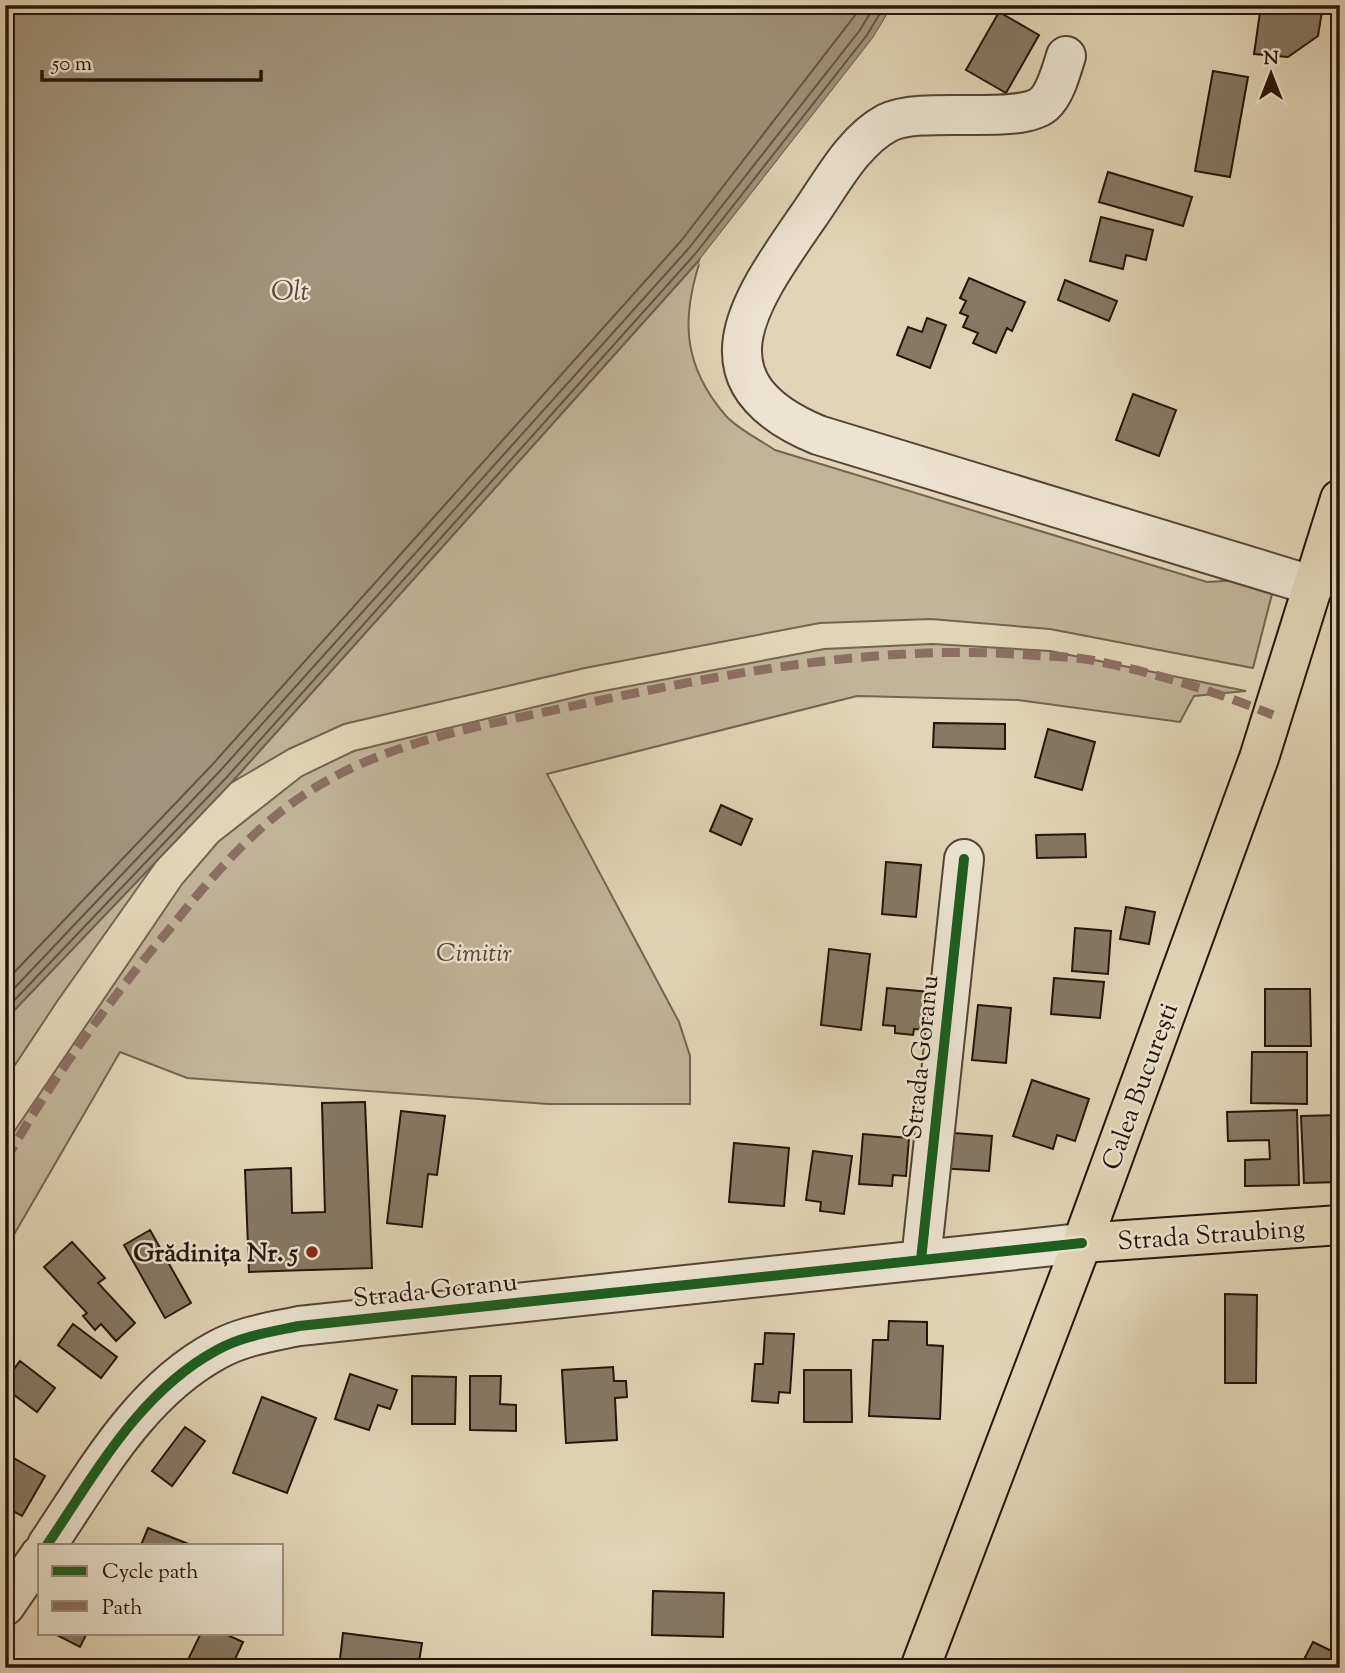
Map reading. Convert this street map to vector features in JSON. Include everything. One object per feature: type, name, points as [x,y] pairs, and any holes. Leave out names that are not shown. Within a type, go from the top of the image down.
[{"type":"main road","name":"Calea București","points":[[920,1668],[1082,1243],[1259,758],[1340,499]]},
{"type":"main road","name":"Strada Straubing","points":[[1082,1243],[1340,1225]]},
{"type":"street","points":[[1066,56],[1054,88],[1043,104],[1021,113],[953,114],[890,122],[866,137],[766,277],[748,312],[742,345],[745,376],[757,398],[776,414],[786,422],[818,435],[1314,586]]},
{"type":"street","name":"Strada Goranu","points":[[921,1260],[964,859]]},
{"type":"street","name":"Strada Goranu","points":[[48,1544],[117,1443],[155,1396],[185,1370],[219,1349],[256,1335],[299,1326],[1082,1243]]},
{"type":"street","points":[[5,1606],[38,1558]]},
{"type":"green space","points":[[701,258],[690,301],[689,340],[693,359],[711,397],[737,425],[775,450],[1207,582],[1258,579],[1272,594],[1253,668],[1050,629],[931,619],[820,623],[585,668],[344,724],[289,749],[231,783]]},
{"type":"green space","name":"Cimitir","points":[[933,644],[1050,651],[1246,691],[1194,696],[1180,722],[1018,700],[857,696],[547,774],[679,1022],[690,1056],[690,1104],[548,1104],[187,1078],[120,1052],[5,1250],[5,1145],[182,884],[218,842],[302,776],[354,751],[588,694],[824,649]]},
{"type":"green space","points":[[158,859],[58,1000],[5,1080],[5,1020]]},
{"type":"water","name":"Olt","points":[[20,5],[893,5],[873,38],[701,258],[231,783],[5,1020],[5,20]]},
{"type":"pier","points":[[893,5],[897,5],[876,41],[698,266],[701,258],[873,38]]},
{"type":"building","points":[[1261,5],[1323,5],[1318,36],[1288,57],[1254,54]]},
{"type":"building","points":[[999,12],[1039,35],[1006,93],[966,70]]},
{"type":"building","points":[[1213,71],[1248,77],[1230,177],[1195,171]]},
{"type":"building","points":[[1108,172],[1192,197],[1183,226],[1099,202]]},
{"type":"building","points":[[1101,217],[1153,230],[1146,260],[1126,255],[1123,269],[1090,261]]},
{"type":"building","points":[[969,278],[1025,302],[1012,331],[1007,328],[996,353],[973,343],[978,333],[963,327],[968,316],[960,313],[966,301],[960,298]]},
{"type":"building","points":[[1065,280],[1117,301],[1109,321],[1058,300]]},
{"type":"building","points":[[927,318],[946,325],[930,368],[897,355],[908,327],[922,332]]},
{"type":"building","points":[[1133,394],[1176,410],[1159,456],[1116,440]]},
{"type":"building","points":[[934,723],[1005,724],[1005,749],[933,747]]},
{"type":"building","points":[[1048,729],[1095,742],[1082,790],[1035,777]]},
{"type":"building","points":[[721,805],[752,819],[741,845],[710,831]]},
{"type":"building","points":[[1085,834],[1086,857],[1037,858],[1036,835]]},
{"type":"building","points":[[886,862],[921,865],[916,917],[882,914]]},
{"type":"building","points":[[1337,881],[1340,881],[1340,976]]},
{"type":"building","points":[[1126,907],[1155,912],[1149,944],[1120,939]]},
{"type":"building","points":[[1075,928],[1111,931],[1108,974],[1072,971]]},
{"type":"building","points":[[829,949],[870,954],[861,1030],[821,1025]]},
{"type":"building","points":[[1054,978],[1104,982],[1100,1018],[1051,1014]]},
{"type":"building","points":[[887,988],[930,992],[927,1030],[914,1029],[913,1035],[895,1033],[895,1026],[883,1025]]},
{"type":"building","points":[[1265,989],[1310,989],[1311,1046],[1265,1046]]},
{"type":"building","points":[[978,1005],[1011,1008],[1006,1063],[972,1060]]},
{"type":"building","points":[[1252,1052],[1307,1052],[1307,1104],[1251,1103]]},
{"type":"building","points":[[1032,1080],[1089,1099],[1075,1141],[1057,1135],[1053,1149],[1013,1136]]},
{"type":"building","points":[[365,1102],[372,1268],[249,1272],[245,1170],[291,1168],[292,1213],[325,1212],[322,1103]]},
{"type":"building","points":[[1297,1110],[1299,1185],[1245,1186],[1245,1160],[1270,1159],[1269,1140],[1228,1141],[1227,1112]]},
{"type":"building","points":[[401,1111],[445,1116],[437,1175],[428,1174],[422,1227],[387,1223]]},
{"type":"building","points":[[1340,1115],[1340,1182],[1304,1183],[1301,1116]]},
{"type":"building","points":[[941,1132],[992,1136],[989,1171],[938,1168]]},
{"type":"building","points":[[863,1134],[909,1138],[906,1176],[893,1175],[892,1186],[859,1184]]},
{"type":"building","points":[[734,1143],[789,1148],[784,1206],[729,1202]]},
{"type":"building","points":[[813,1151],[852,1156],[844,1214],[820,1211],[821,1202],[806,1200]]},
{"type":"building","points":[[150,1230],[191,1303],[165,1318],[124,1245]]},
{"type":"building","points":[[72,1242],[105,1278],[98,1283],[135,1323],[116,1341],[101,1324],[95,1330],[83,1316],[87,1313],[44,1267]]},
{"type":"building","points":[[1225,1294],[1257,1295],[1256,1383],[1225,1383]]},
{"type":"building","points":[[1336,1313],[1340,1313],[1340,1381],[1333,1381]]},
{"type":"building","points":[[889,1321],[927,1322],[927,1345],[943,1346],[940,1419],[869,1416],[873,1340],[888,1340]]},
{"type":"building","points":[[73,1324],[117,1357],[101,1378],[58,1345]]},
{"type":"building","points":[[765,1333],[794,1334],[790,1393],[779,1392],[778,1403],[752,1401],[755,1364],[763,1364]]},
{"type":"building","points":[[20,1361],[55,1388],[37,1412],[5,1388],[5,1381]]},
{"type":"building","points":[[613,1367],[614,1381],[626,1381],[627,1397],[615,1398],[617,1440],[566,1443],[562,1370]]},
{"type":"building","points":[[804,1370],[851,1370],[852,1422],[804,1422]]},
{"type":"building","points":[[350,1374],[397,1390],[390,1409],[378,1405],[369,1430],[335,1419]]},
{"type":"building","points":[[412,1376],[456,1377],[455,1424],[412,1424]]},
{"type":"building","points":[[470,1376],[501,1376],[500,1404],[516,1405],[516,1431],[470,1430]]},
{"type":"building","points":[[262,1397],[316,1418],[287,1493],[233,1473]]},
{"type":"building","points":[[185,1427],[205,1441],[172,1486],[152,1471]]},
{"type":"building","points":[[5,1453],[45,1476],[22,1516],[5,1507]]},
{"type":"building","points":[[148,1528],[188,1544],[141,1544]]},
{"type":"building","points":[[653,1591],[724,1593],[723,1637],[652,1635]]},
{"type":"building","points":[[343,1633],[422,1643],[418,1668],[340,1659]]},
{"type":"building","points":[[55,1634],[86,1634],[80,1647]]},
{"type":"building","points":[[201,1634],[225,1634],[243,1642],[231,1668],[184,1668]]},
{"type":"building","points":[[1313,1642],[1340,1655],[1340,1668],[1300,1667]]},
{"type":"marked path","points":[[5,1161],[43,1099],[105,1010],[223,866],[264,825],[311,790],[345,771],[416,743],[491,723],[740,673],[855,658],[971,652],[1088,659],[1186,684],[1273,715]]},
{"type":"cycle path","points":[[921,1260],[964,859]]},
{"type":"cycle path","points":[[48,1544],[101,1463],[164,1388],[217,1350],[247,1338],[299,1326],[1082,1243]]},
{"type":"place","name":"Grădinița Nr. 5","points":[[312,1252]]}]
